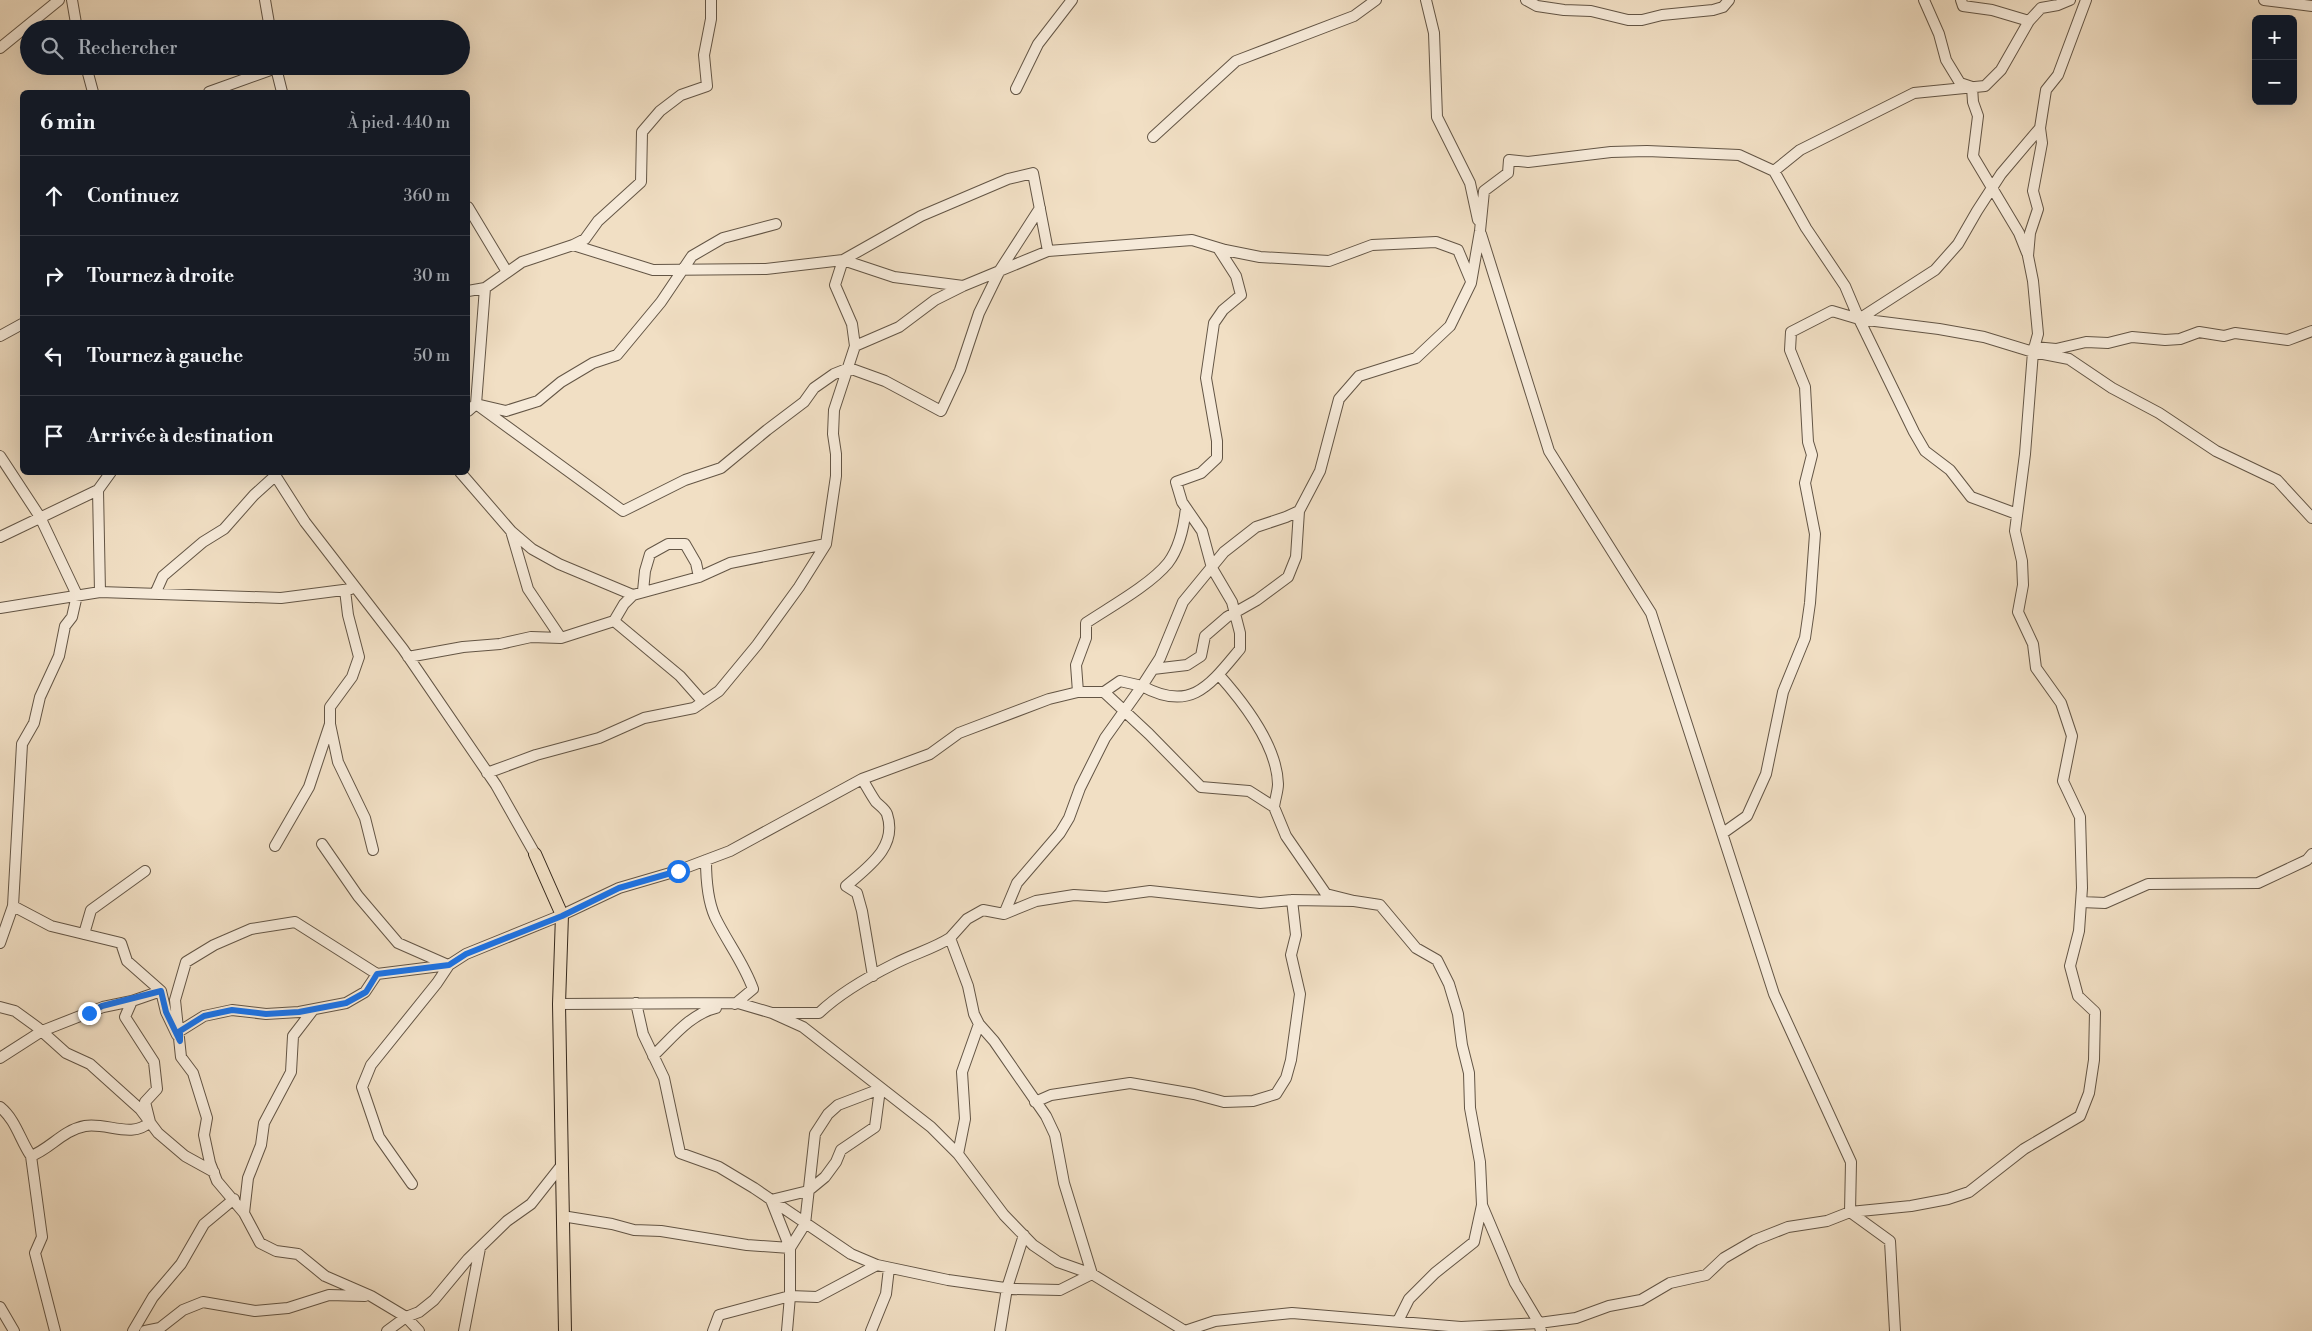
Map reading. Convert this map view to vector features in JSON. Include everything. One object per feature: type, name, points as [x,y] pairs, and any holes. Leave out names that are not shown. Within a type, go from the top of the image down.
[{"type":"main road","points":[[535,854],[562,916],[559,1004],[565,1331]]},
{"type":"street","points":[[34,20],[59,0]]},
{"type":"street","points":[[72,0],[75,20]]},
{"type":"street","points":[[265,0],[268,20]]},
{"type":"street","points":[[470,292],[485,288],[522,262],[573,245],[585,239],[598,220],[641,182],[642,132],[660,112],[681,94],[707,86],[704,55],[711,19],[711,0]]},
{"type":"street","points":[[1016,89],[1038,44],[1072,0]]},
{"type":"street","points":[[1153,137],[1236,61],[1354,16],[1376,0]]},
{"type":"street","points":[[1426,0],[1434,33],[1437,117],[1470,182],[1480,231],[1549,451],[1651,613],[1774,994],[1851,1162],[1850,1212]]},
{"type":"street","points":[[1526,0],[1537,6],[1591,11],[1628,20],[1642,20],[1662,15],[1713,10],[1723,6],[1730,0]]},
{"type":"street","points":[[1924,0],[1939,34],[1946,60],[1960,83],[1972,87]]},
{"type":"street","points":[[1961,0],[1963,6],[1992,10],[2029,21]]},
{"type":"street","points":[[1774,170],[1800,150],[1914,93],[1985,86],[2001,70],[2029,21],[2041,8],[2070,0]]},
{"type":"street","points":[[2028,256],[2030,233],[2038,209],[2034,191],[2042,143],[2040,128],[2046,90],[2058,75],[2086,0]]},
{"type":"street","points":[[2264,0],[2312,6]]},
{"type":"street","points":[[0,48],[20,32]]},
{"type":"street","points":[[88,75],[92,90]]},
{"type":"street","points":[[214,90],[255,75]]},
{"type":"street","points":[[278,75],[282,90]]},
{"type":"street","points":[[559,1004],[738,1003],[772,1013],[803,1027],[931,1127],[958,1154],[1004,1215],[1033,1245],[1058,1262],[1092,1274],[1185,1331],[1214,1321],[1292,1314],[1461,1327],[1540,1327],[1576,1318],[1609,1306],[1641,1300],[1670,1283],[1706,1276],[1724,1258],[1755,1240],[1788,1227],[1827,1220],[1850,1212],[1911,1206],[1948,1199],[1969,1192],[2024,1149],[2080,1116],[2089,1093],[2094,1060],[2095,1012],[2078,996],[2070,966],[2079,931],[2081,902],[2080,817],[2063,781],[2072,736],[2061,704],[2036,668],[2033,644],[2018,612],[2023,586],[2022,561],[2014,531],[2025,454],[2033,350],[2038,334],[2034,281],[2028,256],[2019,233],[1973,156],[1978,116],[1973,102],[1972,87]]},
{"type":"street","points":[[1859,319],[1934,270],[1958,244],[1992,189],[2040,128]]},
{"type":"street","points":[[1004,914],[1017,883],[1060,833],[1069,818],[1091,764],[1105,738],[1142,686],[1170,634],[1182,602],[1224,552],[1256,527],[1286,517],[1298,510],[1320,471],[1339,399],[1359,376],[1416,358],[1450,326],[1471,283],[1480,231],[1484,191],[1508,173],[1510,160],[1528,162],[1611,152],[1698,152],[1739,155],[1774,170],[1806,228],[1846,286],[1859,319],[1914,432],[1926,451],[1950,470],[1971,497],[2017,514]]},
{"type":"street","points":[[573,245],[653,270],[766,269],[843,260],[921,216],[1008,179],[1033,173],[1048,251]]},
{"type":"street","points":[[476,404],[623,511],[685,480],[721,468],[766,430],[804,402],[814,388],[834,374],[849,368],[885,381],[941,411],[960,370],[979,314],[1000,270],[1040,208]]},
{"type":"street","points":[[470,210],[507,272]]},
{"type":"street","points":[[476,404],[506,411],[538,402],[561,382],[594,363],[617,355],[661,302],[692,256],[724,238],[776,224]]},
{"type":"street","points":[[855,346],[899,327],[935,300],[963,286],[1048,251],[1192,240],[1260,257],[1329,261],[1372,246],[1436,242],[1458,250],[1471,283]]},
{"type":"street","points":[[412,1184],[379,1137],[362,1087],[371,1065],[437,984],[449,965],[466,954],[562,916],[619,888],[706,860],[730,850],[862,779],[930,754],[959,733],[1048,699],[1078,692],[1104,692],[1120,681],[1142,686],[1160,696],[1186,697],[1214,682],[1240,649],[1240,633],[1232,602],[1212,568],[1202,531],[1186,508],[1176,482],[1201,473],[1217,458],[1217,441],[1206,378],[1214,323],[1223,310],[1241,295],[1236,276],[1218,248]]},
{"type":"street","points":[[843,260],[894,277],[963,286]]},
{"type":"street","points":[[487,772],[536,755],[599,738],[644,718],[694,708],[719,691],[757,646],[799,587],[826,544],[836,476],[836,454],[833,434],[834,410],[855,346],[852,324],[835,285],[843,260]]},
{"type":"street","points":[[470,409],[476,404],[485,288]]},
{"type":"street","points":[[1723,833],[1747,816],[1766,774],[1783,692],[1805,638],[1810,603],[1815,534],[1805,483],[1812,455],[1808,442],[1805,387],[1790,350],[1791,332],[1832,311],[1859,319],[1984,337],[2068,359],[2112,388],[2158,413],[2216,452],[2277,480],[2312,518]]},
{"type":"street","points":[[0,336],[20,325]]},
{"type":"street","points":[[2033,350],[2056,349],[2086,342],[2108,343],[2132,337],[2172,340],[2199,332],[2224,336],[2235,334],[2288,340],[2312,331]]},
{"type":"street","points":[[0,456],[40,517],[77,595],[72,617],[65,626],[59,656],[40,697],[34,723],[22,744],[13,906],[0,943]]},
{"type":"street","points":[[0,537],[98,490],[109,475]]},
{"type":"street","points":[[155,594],[163,576],[203,542],[224,529],[273,475]]},
{"type":"street","points":[[275,475],[305,522],[408,657],[487,772],[535,854]]},
{"type":"street","points":[[463,475],[511,531],[532,549],[559,564],[633,595]]},
{"type":"street","points":[[98,490],[100,592]]},
{"type":"street","points":[[1078,692],[1076,665],[1086,638],[1086,624],[1135,591],[1168,562],[1183,532],[1186,508]]},
{"type":"street","points":[[1152,668],[1186,665],[1201,656],[1206,636],[1234,612],[1257,600],[1288,577],[1296,557],[1298,510]]},
{"type":"street","points":[[511,531],[528,589],[562,638]]},
{"type":"street","points":[[643,591],[645,571],[650,554],[668,544],[685,544],[696,563],[699,578]]},
{"type":"street","points":[[408,657],[463,647],[500,644],[531,636],[562,638],[614,621],[624,604],[633,595],[643,591],[699,578],[730,563],[826,544]]},
{"type":"street","points":[[0,608],[100,592],[281,598],[357,589]]},
{"type":"street","points":[[345,590],[348,616],[359,657],[352,677],[330,707],[330,724],[338,762],[365,818],[373,850]]},
{"type":"street","points":[[614,621],[680,676],[703,702]]},
{"type":"street","points":[[1219,675],[1238,696],[1252,716],[1275,760],[1278,785],[1274,807],[1286,836],[1326,894],[1380,906],[1416,948],[1437,960],[1449,984],[1458,1014],[1462,1045],[1469,1073],[1470,1108],[1480,1162],[1482,1205],[1474,1242],[1435,1273],[1409,1299],[1398,1321]]},
{"type":"street","points":[[1104,692],[1201,787],[1249,791],[1274,807]]},
{"type":"street","points":[[275,846],[309,787],[330,724]]},
{"type":"street","points":[[862,779],[877,804],[886,812],[889,826],[888,841],[882,850],[868,867],[846,886],[857,893],[873,976]]},
{"type":"street","points":[[322,844],[358,896],[398,943],[449,965]]},
{"type":"street","points":[[2081,902],[2105,903],[2148,884],[2258,883],[2307,860],[2312,854]]},
{"type":"street","points":[[653,1056],[687,1022],[704,1010],[738,1003],[753,989],[746,971],[715,916],[708,892],[706,860]]},
{"type":"street","points":[[84,934],[91,910],[145,871]]},
{"type":"street","points":[[772,1013],[819,1013],[834,999],[894,964],[938,946],[950,938],[967,918],[983,910],[1004,914],[1036,901],[1065,897],[1106,897],[1150,891],[1260,903],[1292,900],[1354,901]]},
{"type":"street","points":[[1036,1102],[1051,1095],[1130,1083],[1194,1094],[1224,1102],[1253,1101],[1276,1094],[1286,1078],[1300,994],[1291,955],[1296,936],[1292,900]]},
{"type":"street","points":[[13,906],[51,926],[121,943],[126,961],[161,991],[166,1012],[180,1036]]},
{"type":"street","points":[[419,1331],[406,1317],[371,1296],[324,1276],[298,1254],[276,1251],[260,1243],[244,1213],[217,1181],[204,1135],[207,1118],[193,1073],[181,1057],[175,1000],[186,962],[214,945],[251,929],[295,922],[377,974],[449,965]]},
{"type":"street","points":[[950,938],[968,986],[974,1014],[979,1024],[994,1041],[1036,1102],[1055,1135],[1064,1182],[1092,1274]]},
{"type":"street","points":[[180,1036],[204,1016],[232,1010],[266,1014],[313,1010],[346,1003],[366,992],[377,974]]},
{"type":"street","points":[[0,1058],[42,1031],[102,1006],[132,1001],[161,991]]},
{"type":"street","points":[[132,1001],[125,1017],[154,1062],[157,1089],[146,1102],[150,1122]]},
{"type":"street","points":[[636,1004],[643,1034],[664,1078],[680,1153],[719,1167],[851,1254],[877,1265],[948,1280],[1008,1288],[1060,1290],[1092,1274]]},
{"type":"street","points":[[0,1007],[15,1011],[42,1031],[66,1053],[90,1064],[140,1109],[158,1133],[184,1156],[214,1172]]},
{"type":"street","points":[[244,1213],[248,1178],[261,1145],[264,1123],[291,1072],[293,1036],[313,1010]]},
{"type":"street","points":[[958,1154],[965,1120],[962,1072],[979,1024]]},
{"type":"street","points":[[771,1200],[808,1190],[825,1177],[836,1162],[841,1150],[874,1127],[880,1089]]},
{"type":"street","points":[[790,1248],[805,1224],[815,1134],[828,1114],[838,1105],[880,1089]]},
{"type":"street","points":[[0,1107],[18,1129],[20,1140],[31,1156],[42,1238],[35,1253],[55,1331]]},
{"type":"street","points":[[31,1156],[38,1153],[52,1141],[86,1126],[118,1130],[135,1129],[143,1128],[150,1122]]},
{"type":"street","points":[[387,1331],[406,1317],[420,1312],[434,1300],[480,1248],[508,1221],[531,1204],[562,1166]]},
{"type":"street","points":[[133,1331],[153,1297],[181,1264],[204,1224],[234,1199]]},
{"type":"street","points":[[771,1200],[790,1248],[790,1296],[787,1331]]},
{"type":"street","points":[[1482,1205],[1496,1232],[1515,1283],[1540,1327]]},
{"type":"street","points":[[1850,1212],[1890,1240],[1895,1331]]},
{"type":"street","points":[[562,1216],[612,1224],[634,1230],[661,1231],[747,1245],[790,1248]]},
{"type":"street","points":[[1000,1331],[1008,1288],[1024,1235]]},
{"type":"street","points":[[464,1331],[480,1248]]},
{"type":"street","points":[[713,1331],[719,1315],[790,1296],[817,1297],[877,1265]]},
{"type":"street","points":[[871,1331],[886,1294],[889,1268]]},
{"type":"street","points":[[145,1331],[160,1328],[183,1310],[204,1302],[255,1311],[288,1308],[329,1295],[371,1296]]},
{"type":"street","points":[[0,1307],[14,1331]]},
{"type":"route","points":[[89,1013],[102,1006],[132,1001],[161,991],[166,1012],[180,1041],[180,1031],[204,1016],[232,1010],[266,1014],[299,1012],[346,1003],[366,992],[377,974],[449,965],[466,954],[497,944],[536,924],[562,916],[619,888],[678,871]]}]
